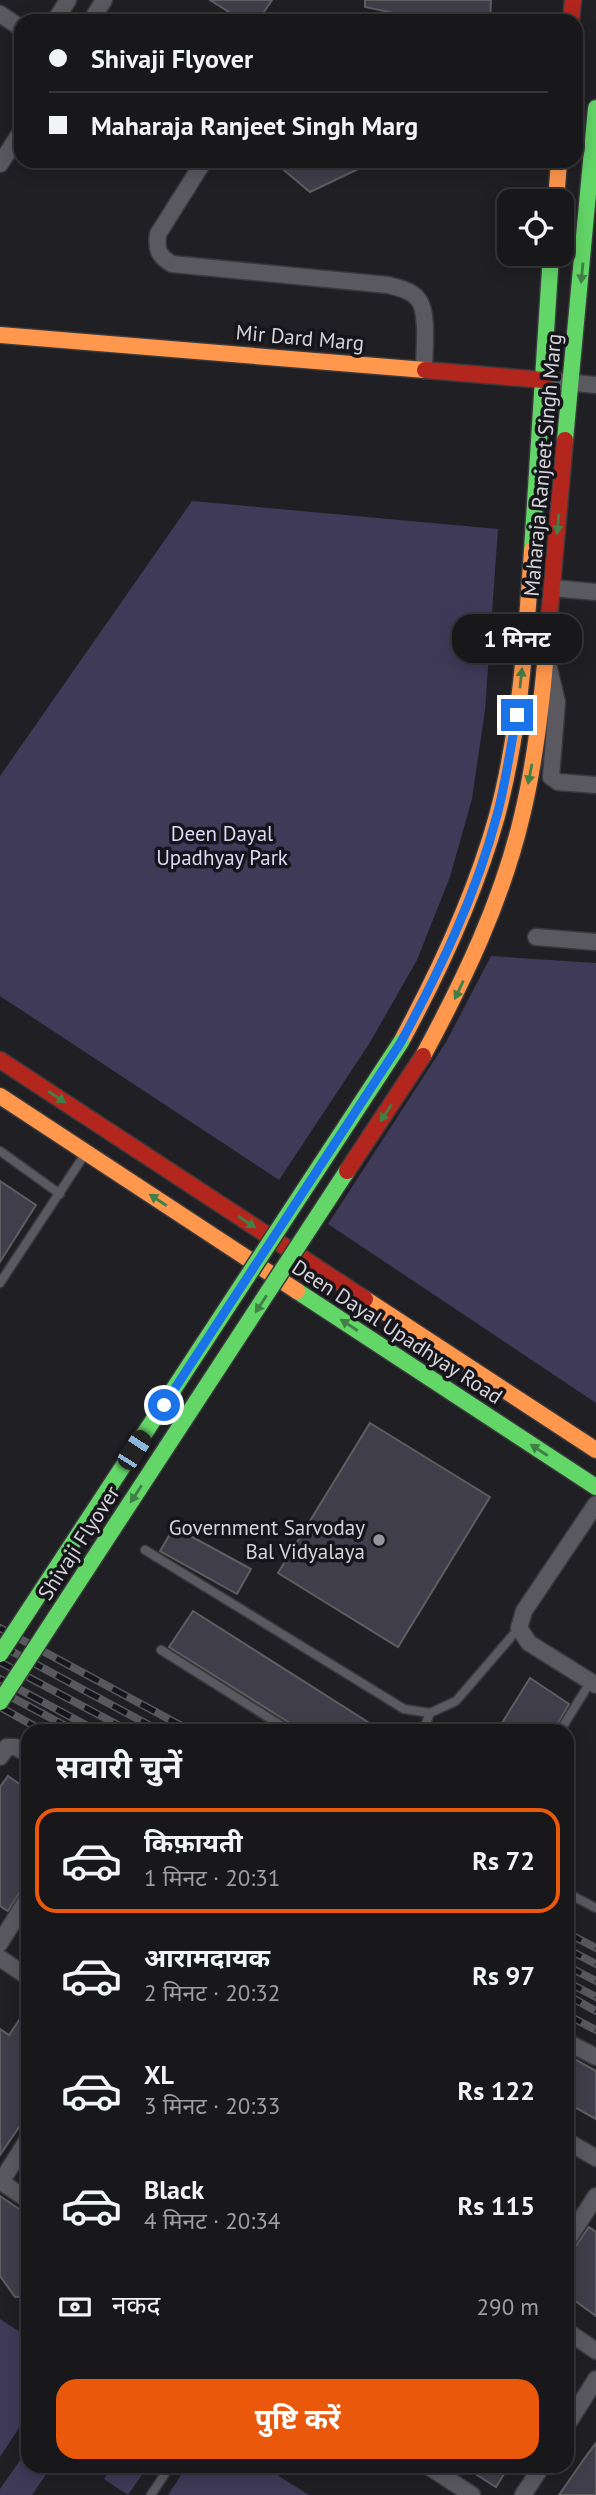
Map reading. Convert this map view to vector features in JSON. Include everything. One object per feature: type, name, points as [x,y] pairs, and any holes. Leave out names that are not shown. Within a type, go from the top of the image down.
[{"type":"main road","name":"Maharaja Ranjeet Singh Marg","points":[[424,1056],[457,994],[489,918],[519,829],[539,728],[596,108]]},
{"type":"main road","points":[[557,189],[558,168]]},
{"type":"main road","name":"Maharaja Ranjeet Singh Marg","points":[[401,1042],[435,980],[467,904],[497,815],[517,715],[528,606],[550,266]]},
{"type":"main road","name":"Mir Dard Marg","points":[[0,335],[544,380]]},
{"type":"main road","name":"Shivaji Flyover","points":[[0,1654],[401,1042]]},
{"type":"main road","name":"Shivaji Flyover","points":[[0,1702],[424,1056]]},
{"type":"main road","name":"Deen Dayal Upadhyay Road","points":[[0,1060],[596,1450]]},
{"type":"main road","name":"Deen Dayal Upadhyay Road","points":[[0,1096],[596,1487]]},
{"type":"street","points":[[0,164],[14,143]]},
{"type":"street","points":[[200,168],[158,234],[156,247],[161,258],[172,264],[388,285],[407,290],[419,300],[424,314],[424,370]]},
{"type":"street","name":"Mir Dard Marg","points":[[544,380],[596,385]]},
{"type":"street","points":[[553,588],[596,592]]},
{"type":"street","points":[[546,658],[557,702],[551,777],[558,782],[596,785]]},
{"type":"street","points":[[536,937],[596,942]]},
{"type":"street","points":[[593,1683],[529,1643],[520,1628],[524,1611],[596,1504]]},
{"type":"street","points":[[0,1757],[7,1747],[21,1750]]},
{"type":"street","points":[[0,1943],[21,1909]]},
{"type":"street","points":[[0,1958],[21,1972]]},
{"type":"street","points":[[574,2046],[596,2057]]},
{"type":"street","points":[[574,2145],[596,2158]]},
{"type":"street","points":[[21,2150],[0,2182],[21,2196]]},
{"type":"street","points":[[574,2230],[596,2196]]},
{"type":"street","points":[[574,2336],[596,2351]]},
{"type":"street","points":[[574,2414],[596,2379]]},
{"type":"street","points":[[439,2473],[472,2495]]},
{"type":"street","points":[[523,2495],[537,2473]]},
{"type":"lane","points":[[0,1151],[60,1194]]},
{"type":"lane","points":[[0,1283],[86,1153]]},
{"type":"lane","points":[[145,1550],[404,1709],[430,1713],[456,1701],[520,1628]]},
{"type":"lane","points":[[161,1650],[279,1724]]},
{"type":"lane","points":[[564,1724],[593,1683]]},
{"type":"lane","points":[[425,1724],[430,1713]]},
{"type":"lane","points":[[574,1897],[596,1908]]},
{"type":"lane","points":[[151,2495],[165,2473]]},
{"type":"green space","name":"Deen Dayal Upadhyay Park","points":[[192,501],[498,529],[485,710],[472,799],[450,877],[417,960],[369,1044],[279,1180],[0,996],[0,776]]},
{"type":"green space","points":[[491,956],[596,963],[596,1403],[328,1224],[446,1042]]},
{"type":"green space","points":[[0,2319],[21,2332],[21,2425],[0,2457]]},
{"type":"green space","points":[[21,2459],[21,2473],[47,2473],[32,2495],[0,2495],[0,2489]]},
{"type":"green space","points":[[108,2473],[143,2473],[128,2495],[104,2479]]},
{"type":"green space","points":[[182,2473],[274,2473],[309,2495],[168,2495]]},
{"type":"building","points":[[210,0],[272,0],[263,14],[232,14]]},
{"type":"building","points":[[365,0],[491,0],[490,14],[399,14],[365,7]]},
{"type":"building","points":[[281,168],[360,168],[310,192]]},
{"type":"building","points":[[0,1181],[36,1205],[0,1262]]},
{"type":"building","points":[[370,1423],[490,1497],[398,1647],[278,1573]]},
{"type":"building","points":[[174,1527],[251,1569],[237,1594],[160,1551]]},
{"type":"building","points":[[193,1611],[371,1724],[291,1724],[169,1647]]},
{"type":"building","points":[[530,1678],[569,1704],[558,1724],[501,1724]]},
{"type":"building","points":[[8,1776],[21,1785],[21,1892],[8,1911],[0,1906],[0,1787]]},
{"type":"building","points":[[21,2017],[21,2124],[0,2155],[0,2029],[9,2035]]},
{"type":"building","points":[[574,2059],[596,2071],[596,2119],[574,2107]]},
{"type":"building","points":[[0,2196],[21,2210],[21,2297],[15,2297],[0,2276]]},
{"type":"building","points":[[589,2227],[596,2232],[596,2316],[574,2300],[575,2247]]},
{"type":"building","points":[[596,2443],[596,2495],[559,2495],[584,2459]]},
{"type":"building","points":[[474,2473],[505,2473],[496,2487]]},
{"type":"railway","points":[[0,1628],[178,1724]]},
{"type":"railway","points":[[0,1645],[147,1724]]},
{"type":"railway","points":[[0,1662],[116,1724]]},
{"type":"railway","points":[[0,1679],[84,1724]]},
{"type":"railway","points":[[0,1691],[62,1724]]},
{"type":"railway","points":[[0,1707],[30,1724]]},
{"type":"railway","points":[[574,1937],[596,1948]]},
{"type":"railway","points":[[574,1953],[596,1964]]},
{"type":"railway","points":[[574,1970],[596,1981]]},
{"type":"railway","points":[[574,1986],[596,1997]]},
{"type":"railway","points":[[574,1999],[596,2011]]},
{"type":"railway","points":[[574,2019],[596,2030]]},
{"type":"traffic: fast","points":[[565,440],[596,108]]},
{"type":"traffic: fast","points":[[532,550],[550,266]]},
{"type":"traffic: fast","points":[[0,1654],[401,1042]]},
{"type":"traffic: fast","points":[[0,1702],[347,1171]]},
{"type":"traffic: fast","points":[[297,1291],[596,1487]]},
{"type":"traffic: slow","points":[[557,189],[558,168]]},
{"type":"traffic: slow","points":[[0,335],[425,370]]},
{"type":"traffic: slow","points":[[401,1042],[455,932],[478,875],[497,816],[517,718],[532,550]]},
{"type":"traffic: slow","points":[[423,1056],[480,939],[514,848],[534,755],[546,653]]},
{"type":"traffic: slow","points":[[0,1096],[297,1291]]},
{"type":"traffic: slow","points":[[365,1299],[596,1450]]},
{"type":"traffic: jam","points":[[572,14],[573,0]]},
{"type":"traffic: jam","points":[[425,370],[544,380]]},
{"type":"traffic: jam","points":[[546,653],[565,440]]},
{"type":"traffic: jam","points":[[347,1171],[423,1056]]},
{"type":"traffic: jam","points":[[0,1060],[365,1299]]},
{"type":"place","name":"Government Sarvoday Bal Vidyalaya","points":[[379,1540]]},
{"type":"route","points":[[164,1405],[401,1042],[435,980],[467,904],[497,815],[517,715]]}]
